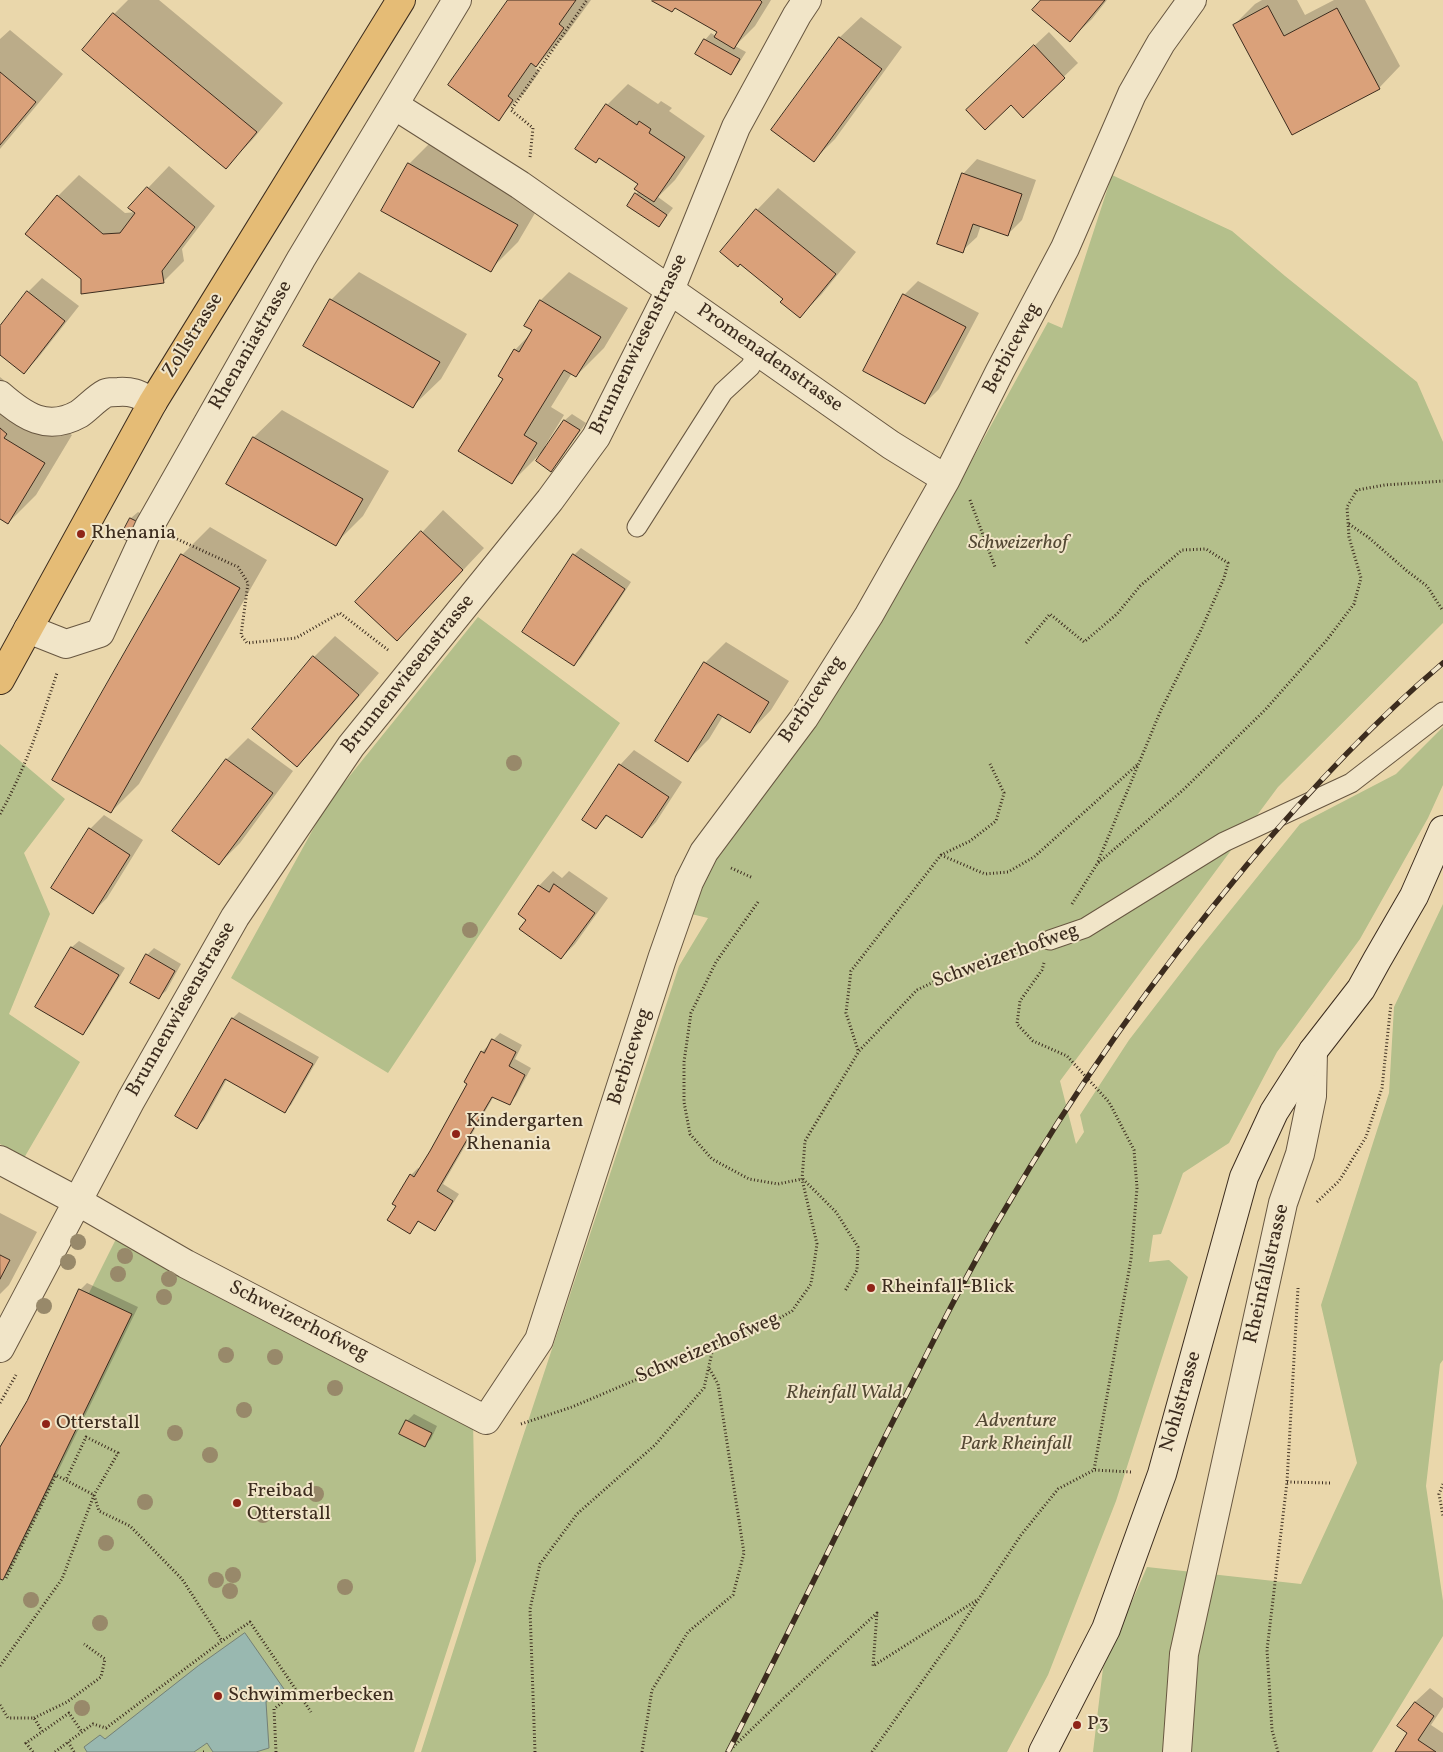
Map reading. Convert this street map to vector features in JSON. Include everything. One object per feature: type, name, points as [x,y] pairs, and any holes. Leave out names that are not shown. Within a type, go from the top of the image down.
[{"type":"main road","name":"Zollstrasse","points":[[0,680],[154,402],[401,0]]},
{"type":"street","name":"Rhenaniastrasse","points":[[66,644],[100,633],[149,526],[301,259],[456,0]]},
{"type":"street","name":"Brunnenwiesenstrasse","points":[[0,1348],[131,1100],[235,917],[351,746],[550,500],[596,437],[670,290],[736,127],[807,0]]},
{"type":"street","name":"Berbiceweg","points":[[486,1420],[540,1340],[659,969],[689,882],[704,852],[804,718],[869,615],[946,479],[1065,248],[1132,94],[1161,42],[1192,0]]},
{"type":"street","name":"Promenadenstrasse","points":[[394,105],[520,185],[890,445],[946,479]]},
{"type":"street","points":[[0,395],[34,419],[50,423],[59,422],[78,414],[108,393],[132,392],[154,402]]},
{"type":"street","points":[[28,629],[66,644]]},
{"type":"street","points":[[1312,1051],[1360,989],[1414,896],[1443,830]]},
{"type":"street","name":"Nohlstrasse","points":[[1043,1752],[1106,1629],[1162,1474],[1244,1177],[1274,1112],[1312,1051]]},
{"type":"street","name":"Rheinfallstrasse","points":[[1176,1752],[1184,1654],[1283,1203],[1300,1154],[1312,1096],[1312,1051]]},
{"type":"street","name":"Schweizerhofweg","points":[[0,1160],[77,1201],[186,1264],[486,1420]]},
{"type":"lane","points":[[637,527],[723,392],[750,367],[760,352]]},
{"type":"lane","name":"Schweizerhofweg","points":[[1050,940],[1085,928],[1224,842],[1351,783],[1443,712]]},
{"type":"path","points":[[520,185],[529,169],[533,128],[511,110],[587,0]]},
{"type":"path","points":[[946,479],[968,492],[996,567]]},
{"type":"path","points":[[1097,864],[1182,791],[1265,710],[1326,641],[1354,604],[1362,578],[1349,537],[1347,507],[1357,490],[1443,481]]},
{"type":"path","points":[[1348,523],[1368,537],[1407,572],[1427,586],[1443,611]]},
{"type":"path","points":[[149,526],[238,567],[248,583],[241,635],[247,643],[296,638],[340,613],[414,670]]},
{"type":"path","points":[[1026,643],[1050,614],[1084,642],[1117,614],[1140,586],[1182,550],[1206,549],[1228,562],[1224,578],[1162,710],[1097,864],[1050,940],[1042,970],[1020,1002],[1017,1024],[1033,1040],[1067,1056],[1109,1102],[1134,1150],[1137,1188],[1131,1259],[1094,1470]]},
{"type":"path","points":[[0,814],[38,732],[66,644]]},
{"type":"path","points":[[942,855],[985,874],[1008,872],[1034,857],[1139,763]]},
{"type":"path","points":[[859,1051],[846,1012],[851,971],[942,855],[970,841],[996,821],[1004,793],[990,764]]},
{"type":"path","points":[[758,902],[716,962],[691,1013],[684,1062],[684,1102],[690,1134],[712,1159],[749,1179],[778,1184],[802,1179],[836,1212],[858,1247],[857,1270],[845,1291]]},
{"type":"path","name":"Schweizerhofweg","points":[[486,1420],[516,1426],[572,1407],[759,1330],[792,1311],[811,1284],[817,1244],[802,1179],[806,1141],[859,1051],[917,990],[963,968],[1050,940]]},
{"type":"path","points":[[1312,1206],[1339,1181],[1366,1137],[1382,1088],[1389,1007],[1393,998]]},
{"type":"path","points":[[1278,1752],[1272,1730],[1267,1650],[1287,1482],[1298,1287]]},
{"type":"path","points":[[535,1752],[530,1609],[540,1564],[577,1514],[656,1446],[704,1388],[713,1348]]},
{"type":"path","points":[[642,1752],[652,1690],[688,1632],[733,1595],[744,1553],[718,1384],[709,1367]]},
{"type":"path","points":[[0,1666],[62,1579],[94,1495],[118,1453],[86,1437],[66,1480]]},
{"type":"path","points":[[872,1752],[980,1598],[1021,1535],[1058,1489],[1094,1470],[1162,1474]]},
{"type":"path","points":[[6,1578],[55,1474],[94,1495],[99,1511],[130,1526],[182,1579],[222,1642]]},
{"type":"path","points":[[1287,1482],[1330,1483]]},
{"type":"path","points":[[1443,1484],[1440,1494],[1443,1516]]},
{"type":"path","points":[[728,1752],[877,1613],[873,1666],[980,1598]]},
{"type":"path","points":[[55,1752],[93,1724],[106,1728],[250,1622],[311,1712]]},
{"type":"path","points":[[0,1704],[8,1718],[34,1718],[66,1702],[101,1677],[105,1660],[84,1644]]},
{"type":"path","points":[[276,1752],[274,1709],[296,1691]]},
{"type":"path","points":[[33,1752],[26,1743],[69,1713],[82,1732]]},
{"type":"path","points":[[34,1718],[42,1731]]},
{"type":"path","points":[[68,1742],[74,1752]]},
{"type":"green space","name":"Rheinfall Wald","points":[[1112,175],[1232,231],[1417,382],[1443,442],[1443,623],[1278,787],[1060,1081],[1076,1144],[1084,1132],[1080,1115],[1129,1040],[1300,824],[1396,774],[1443,727],[1443,785],[1428,818],[1360,939],[1277,1052],[1229,1143],[1183,1173],[1161,1234],[1153,1235],[1149,1262],[1169,1260],[1188,1277],[1116,1501],[1048,1675],[1007,1752],[421,1752],[482,1560],[679,966],[708,918],[687,913],[700,880],[935,527],[1048,322],[1062,328]]},
{"type":"green space","points":[[478,617],[620,723],[388,1073],[231,978],[327,804]]},
{"type":"green space","points":[[0,744],[65,799],[24,853],[50,914],[9,1014],[80,1062],[24,1158],[0,1144]]},
{"type":"green space","points":[[1443,904],[1443,1360],[1440,1364],[1426,1486],[1443,1601],[1443,1636],[1372,1752],[1093,1752],[1103,1668],[1147,1567],[1301,1584],[1357,1463],[1321,1305],[1389,1093],[1394,1007]]},
{"type":"green space","name":"Freibad Otterstall","points":[[117,1237],[311,1345],[473,1422],[476,1561],[414,1752],[0,1752],[0,1446],[27,1401],[79,1289],[89,1293]]},
{"type":"water","name":"Schwimmerbecken","points":[[245,1633],[284,1689],[266,1702],[269,1748],[256,1752],[213,1752],[207,1743],[194,1752],[87,1752],[84,1747],[100,1735],[105,1739],[198,1666]]},
{"type":"building","points":[[508,0],[576,0],[559,24],[564,28],[536,67],[531,63],[508,96],[513,100],[499,121],[448,85]]},
{"type":"building","points":[[653,0],[760,0],[762,2],[734,49],[714,37],[717,32],[675,8],[672,12]]},
{"type":"building","points":[[1041,0],[1105,0],[1070,42],[1032,10]]},
{"type":"building","points":[[1268,6],[1284,36],[1337,8],[1380,89],[1292,135],[1233,25]]},
{"type":"building","points":[[113,13],[257,132],[226,169],[82,50]]},
{"type":"building","points":[[839,37],[882,69],[814,162],[771,130]]},
{"type":"building","points":[[704,39],[740,59],[731,75],[695,54]]},
{"type":"building","points":[[1034,45],[1065,78],[1023,118],[1011,105],[985,130],[966,110]]},
{"type":"building","points":[[0,72],[36,102],[0,145]]},
{"type":"building","points":[[606,104],[637,125],[639,121],[651,129],[649,133],[685,157],[654,202],[634,189],[638,184],[599,158],[596,163],[575,149]]},
{"type":"building","points":[[408,163],[518,225],[491,272],[381,211]]},
{"type":"building","points":[[962,173],[1022,194],[1008,236],[973,224],[963,253],[937,244]]},
{"type":"building","points":[[147,187],[195,227],[162,271],[164,283],[81,294],[81,279],[25,234],[57,195],[103,234],[120,233],[135,213],[128,208]]},
{"type":"building","points":[[635,193],[667,215],[659,227],[627,206]]},
{"type":"building","points":[[756,209],[836,274],[800,318],[780,302],[783,299],[740,264],[738,267],[720,252]]},
{"type":"building","points":[[27,291],[65,321],[24,374],[0,355],[0,326]]},
{"type":"building","points":[[903,294],[966,327],[925,404],[863,371]]},
{"type":"building","points":[[330,299],[440,362],[413,408],[303,346]]},
{"type":"building","points":[[540,300],[601,337],[576,377],[564,370],[524,435],[537,443],[512,484],[458,451],[503,379],[498,376],[514,349],[519,352],[532,330],[524,326]]},
{"type":"building","points":[[564,420],[580,430],[551,472],[536,461]]},
{"type":"building","points":[[0,428],[7,434],[4,438],[45,463],[8,524],[0,519]]},
{"type":"building","points":[[253,437],[363,499],[336,546],[226,484]]},
{"type":"building","points":[[130,518],[138,522],[128,541],[120,537]]},
{"type":"building","points":[[421,531],[463,570],[397,641],[355,602]]},
{"type":"building","points":[[181,554],[240,588],[111,813],[52,780]]},
{"type":"building","points":[[573,554],[625,589],[574,666],[522,632]]},
{"type":"building","points":[[313,656],[359,695],[297,767],[252,729]]},
{"type":"building","points":[[704,662],[769,702],[750,733],[718,714],[688,762],[655,741]]},
{"type":"building","points":[[226,759],[273,793],[219,865],[172,831]]},
{"type":"building","points":[[619,764],[669,797],[642,838],[606,815],[596,829],[582,820]]},
{"type":"building","points":[[89,828],[130,855],[93,914],[51,888]]},
{"type":"building","points":[[554,884],[595,913],[561,959],[519,929],[526,920],[518,914],[538,885],[549,892]]},
{"type":"building","points":[[71,947],[119,975],[83,1035],[35,1007]]},
{"type":"building","points":[[146,954],[175,971],[159,999],[130,983]]},
{"type":"building","points":[[232,1018],[313,1064],[285,1113],[225,1079],[197,1129],[175,1116]]},
{"type":"building","name":"Kindergarten Rhenania","points":[[492,1039],[516,1052],[509,1066],[525,1075],[510,1105],[492,1097],[437,1191],[453,1201],[435,1231],[418,1221],[410,1234],[387,1220],[396,1206],[392,1204],[410,1174],[414,1177],[430,1151],[467,1084],[464,1082],[481,1051],[484,1053]]},
{"type":"building","points":[[0,1255],[10,1260],[0,1279]]},
{"type":"building","name":"Otterstall","points":[[79,1289],[132,1314],[3,1580],[0,1579],[0,1447],[27,1401]]},
{"type":"building","points":[[406,1420],[432,1433],[425,1447],[399,1434]]},
{"type":"building","points":[[1415,1702],[1434,1716],[1418,1740],[1436,1752],[1395,1752],[1407,1733],[1397,1726]]},
{"type":"railway","points":[[728,1752],[958,1293],[988,1238],[1059,1121],[1148,991],[1246,866],[1340,760],[1390,710],[1443,663]]},
{"type":"place","name":"Rhenania","points":[[81,534]]},
{"type":"place","name":"Kindergarten Rhenania","points":[[456,1134]]},
{"type":"place","name":"Rheinfall-Blick","points":[[871,1288]]},
{"type":"place","name":"Otterstall","points":[[46,1424]]},
{"type":"place","name":"Freibad Otterstall","points":[[237,1503]]},
{"type":"place","name":"Schwimmerbecken","points":[[218,1696]]},
{"type":"place","name":"P3","points":[[1077,1725]]},
{"type":"park label","name":"Schweizerhof","points":[[1018,544]]},
{"type":"park label","name":"Adventure Park Rheinfall","points":[[1016,1434]]}]
